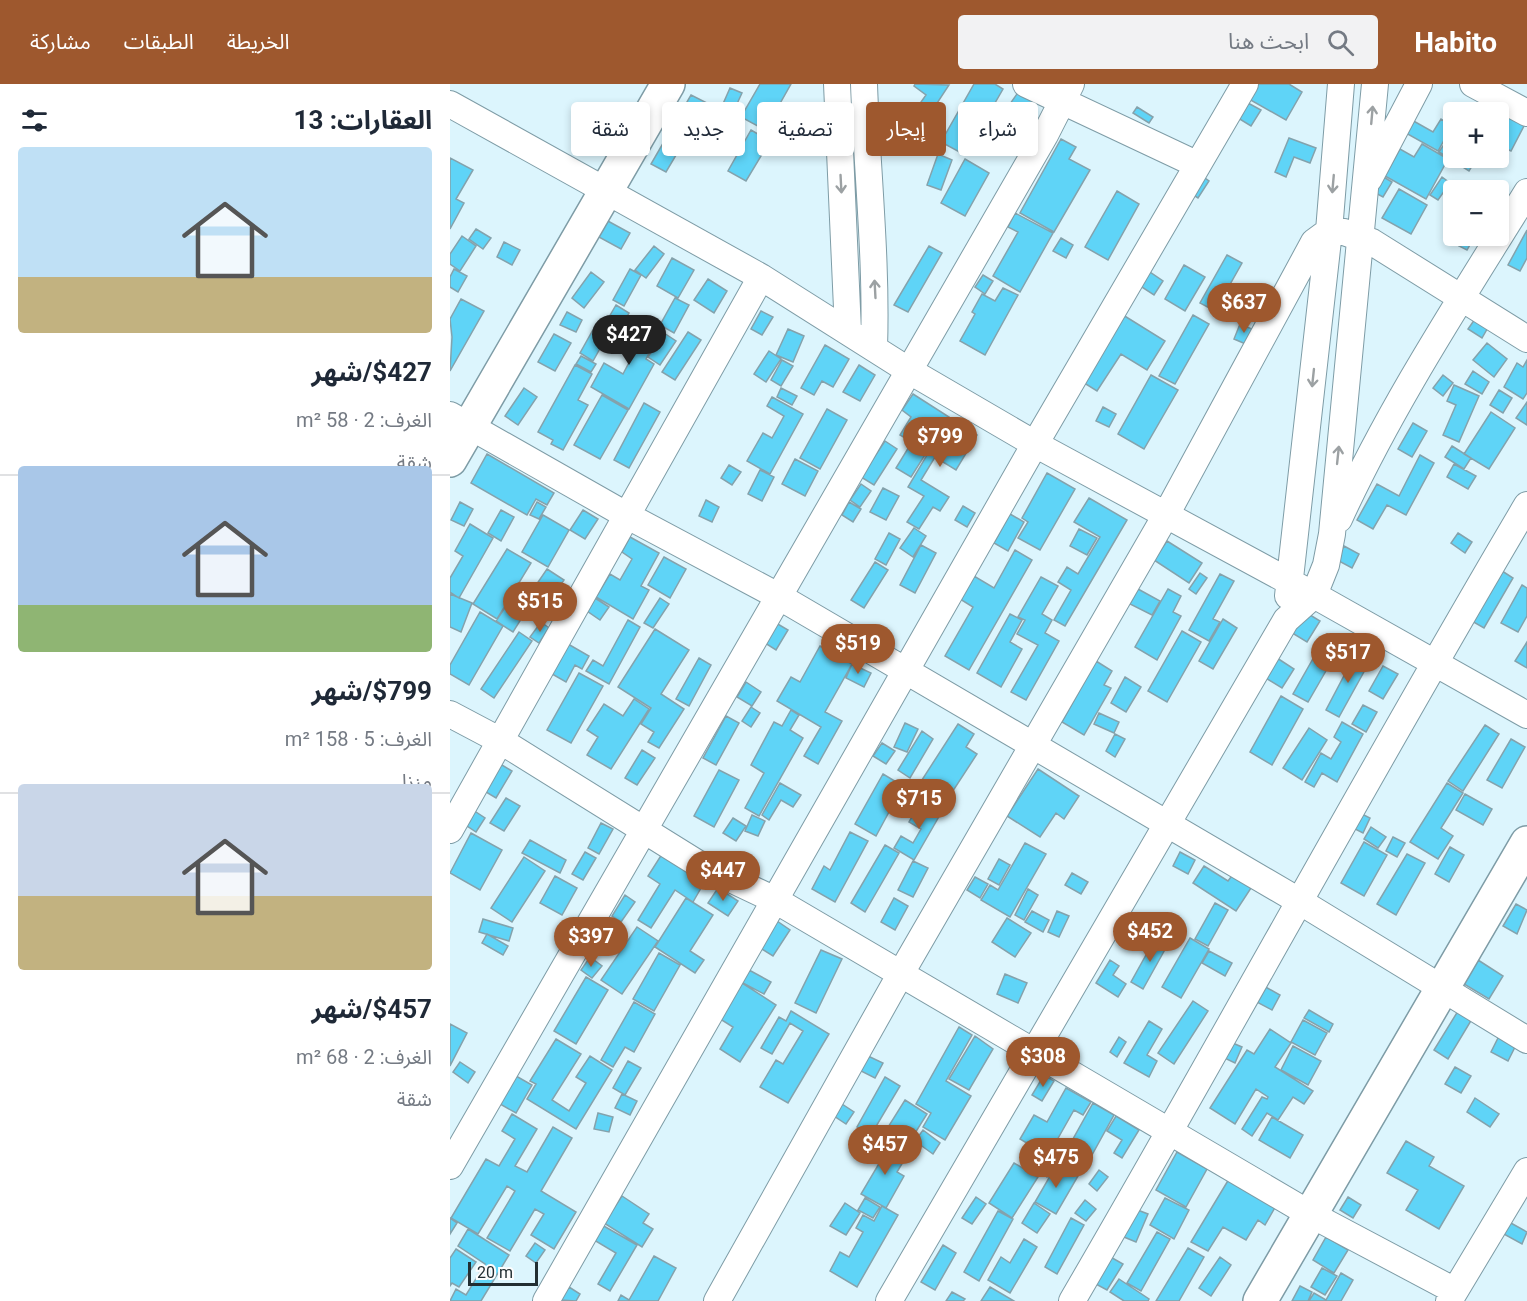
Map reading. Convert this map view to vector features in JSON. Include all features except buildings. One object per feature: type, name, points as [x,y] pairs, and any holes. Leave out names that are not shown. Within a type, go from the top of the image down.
[{"type":"street","points":[[450,460],[460,421],[606,192],[668,84]]},
{"type":"street","points":[[837,84],[848,331]]},
{"type":"street","points":[[864,84],[876,293],[874,348]]},
{"type":"street","points":[[1026,84],[1066,93],[1196,164]]},
{"type":"street","points":[[546,1301],[1035,444],[1196,164],[1245,84]]},
{"type":"street","points":[[1286,620],[1329,231],[1341,84]]},
{"type":"street","points":[[889,1301],[1286,620],[1314,595],[1326,565],[1332,534],[1375,84]]},
{"type":"street","points":[[1364,187],[1419,84]]},
{"type":"street","points":[[1473,84],[1527,113]]},
{"type":"street","points":[[450,1166],[1045,135],[1066,93]]},
{"type":"street","points":[[450,104],[761,278],[908,370],[1035,444],[1435,661],[1527,715]]},
{"type":"street","points":[[1332,534],[1381,434],[1527,192]]},
{"type":"street","points":[[717,1301],[900,975],[1166,515],[1314,242],[1329,231],[1359,236],[1527,339]]},
{"type":"street","points":[[450,830],[761,278]]},
{"type":"street","points":[[460,421],[626,515],[778,596],[1299,901],[1527,1040]]},
{"type":"street","points":[[1072,1301],[1171,1132],[1435,661],[1527,505]]},
{"type":"street","points":[[450,714],[501,741],[697,863],[775,900],[1452,1296],[1520,1197],[1527,1171]]},
{"type":"street","points":[[1260,1301],[1527,843]]}]
